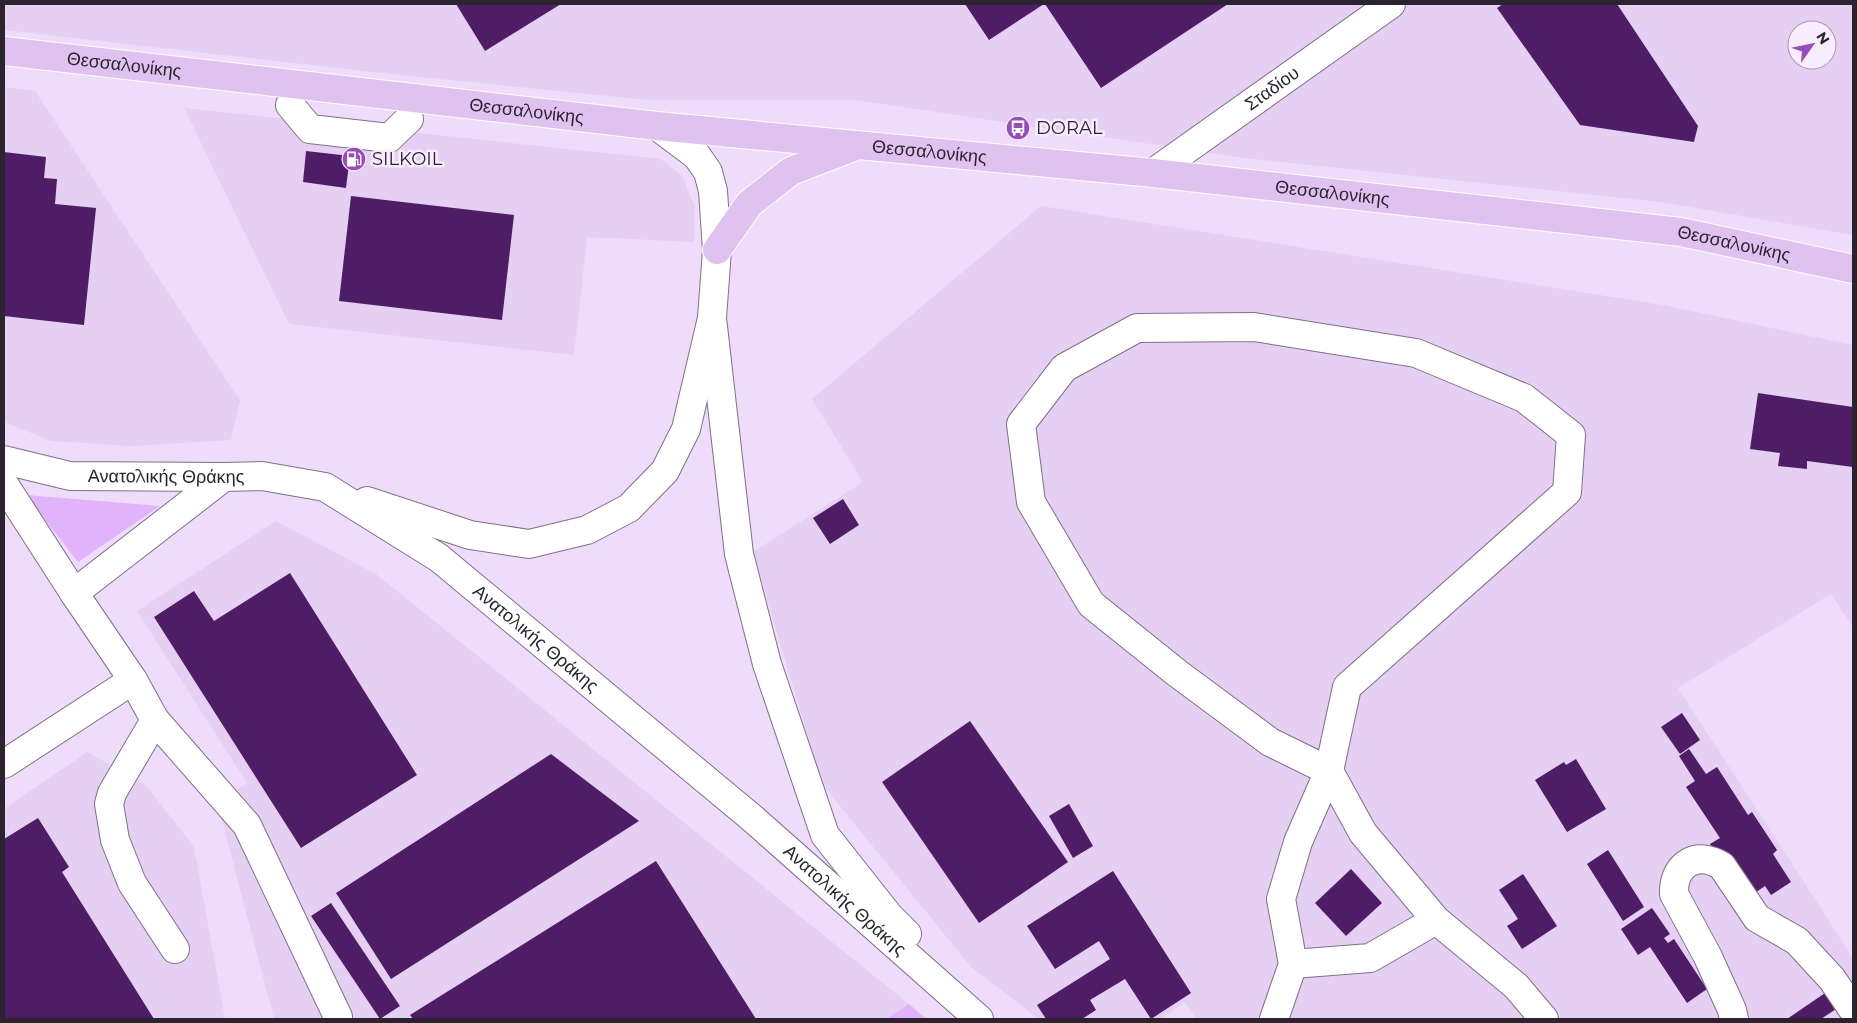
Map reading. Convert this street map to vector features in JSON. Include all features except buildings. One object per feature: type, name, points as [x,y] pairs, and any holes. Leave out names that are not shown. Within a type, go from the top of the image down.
[{"type":"main road","name":"Θεσσαλονίκης","points":[[4,51],[657,126],[1153,173],[1680,232],[1853,269]]},
{"type":"main road","points":[[717,250],[749,204],[791,172],[856,146]]},
{"type":"street","name":"Σταδίου","points":[[1153,173],[1390,4]]},
{"type":"street","points":[[290,105],[310,129],[350,134],[389,138],[409,119]]},
{"type":"street","points":[[325,487],[470,535],[529,544],[587,530],[629,508],[665,471],[686,429],[712,318],[717,250],[712,191],[708,172],[696,156],[657,126]]},
{"type":"street","points":[[712,318],[739,554],[767,664],[825,835],[889,916],[990,1019]]},
{"type":"street","points":[[1274,1019],[1294,964],[1281,899],[1298,842],[1329,771],[1347,687],[1455,589],[1567,492],[1571,435],[1524,398],[1416,353],[1254,327],[1137,328],[1064,368],[1021,424],[1031,502],[1091,604],[1177,673],[1270,742],[1329,771],[1363,833],[1436,920],[1516,986],[1544,1019]]},
{"type":"street","name":"Ανατολικής Θράκης","points":[[4,460],[70,476],[262,476],[325,487],[447,564],[752,818],[980,1019]]},
{"type":"street","points":[[74,593],[224,477]]},
{"type":"street","points":[[4,484],[133,680],[155,720],[247,825],[338,1017]]},
{"type":"street","points":[[4,764],[133,680]]},
{"type":"street","points":[[155,720],[112,793],[109,804],[115,840],[132,883],[175,949]]},
{"type":"street","points":[[1734,1019],[1732,1010],[1708,957],[1674,894],[1676,876],[1680,869],[1687,863],[1696,860],[1714,861],[1722,866],[1757,918],[1797,941],[1832,979],[1853,1010]]},
{"type":"street","points":[[1294,964],[1370,958],[1436,920]]},
{"type":"shaded area","points":[[4,4],[1853,4],[1853,235],[1660,202],[1244,158],[856,100],[648,100],[390,74],[4,30]]},
{"type":"shaded area","points":[[4,87],[35,91],[240,401],[231,440],[132,446],[51,441],[4,422]]},
{"type":"shaded area","points":[[184,108],[661,159],[682,176],[695,207],[694,242],[587,237],[574,355],[289,324]]},
{"type":"shaded area","points":[[1041,206],[1663,305],[1853,345],[1853,628],[1831,594],[1678,688],[1853,958],[1853,1019],[1196,1019],[1185,1002],[1161,1019],[1039,1019],[971,967],[822,784],[753,552],[863,482],[812,399]]},
{"type":"shaded area","points":[[26,495],[160,506],[78,562]]},
{"type":"shaded area","points":[[276,521],[376,574],[909,1004],[886,1019],[274,1019],[217,801],[247,783],[137,611]]},
{"type":"shaded area","points":[[87,752],[145,784],[194,847],[225,1019],[4,1019],[4,809]]},
{"type":"shaded area","points":[[909,1004],[926,1019],[886,1019]]},
{"type":"place","name":"DORAL","points":[[1018,128]]},
{"type":"place","name":"SILKOIL","points":[[354,159]]}]
